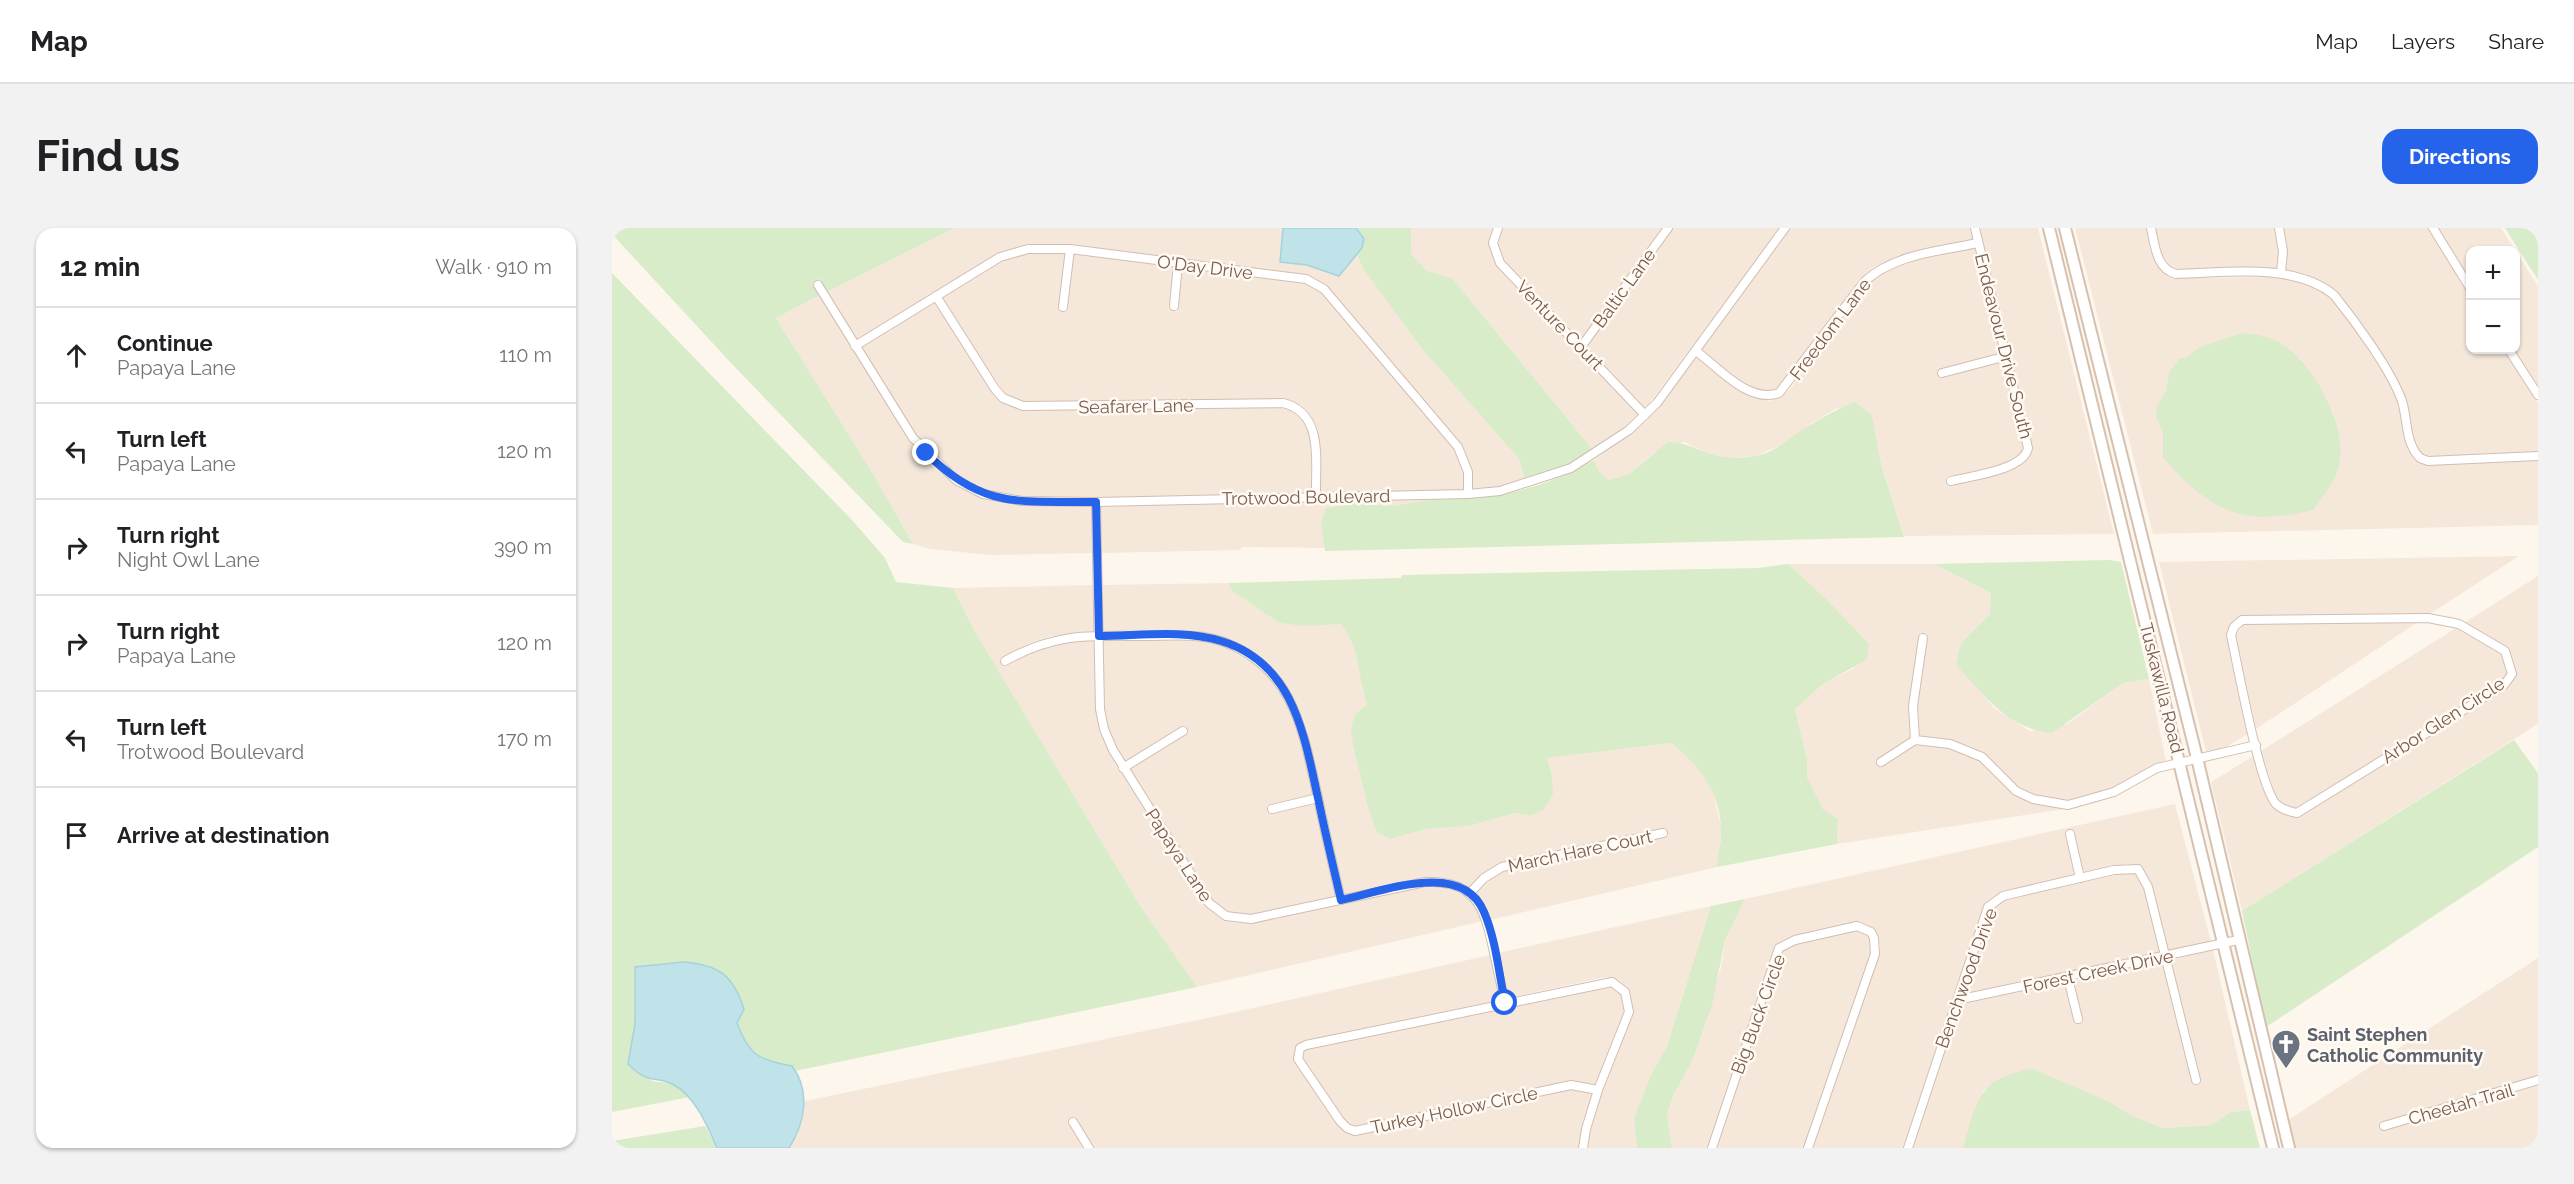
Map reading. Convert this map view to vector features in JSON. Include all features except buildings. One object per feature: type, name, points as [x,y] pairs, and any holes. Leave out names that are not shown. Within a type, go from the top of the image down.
[{"type":"main road","name":"Tuskawilla Road","points":[[2049,228],[2225,943],[2273,1148]]},
{"type":"main road","name":"Tuskawilla Road","points":[[2065,228],[2197,758],[2238,940],[2289,1148]]},
{"type":"street","name":"Venture Court","points":[[1498,228],[1493,243],[1500,263],[1645,415]]},
{"type":"street","name":"Baltic Lane","points":[[1581,347],[1668,228]]},
{"type":"street","name":"Trotwood Boulevard","points":[[818,285],[913,438],[956,480],[970,489],[1000,498],[1096,502],[1468,494],[1500,491],[1571,468],[1610,445],[1645,415],[1696,351],[1785,228]]},
{"type":"street","name":"Endeavour Drive South","points":[[1951,481],[2016,465],[2027,455],[2027,440],[1975,228]]},
{"type":"street","points":[[2151,228],[2159,260],[2168,272],[2176,274],[2281,273],[2303,276],[2321,284],[2342,305],[2392,381],[2402,401],[2409,441],[2420,458],[2428,461],[2538,456]]},
{"type":"street","points":[[2279,228],[2283,251],[2281,273]]},
{"type":"street","points":[[2433,228],[2466,282]]},
{"type":"street","name":"Freedom Lane","points":[[1696,351],[1749,392],[1769,397],[1779,393],[1864,281],[1875,272],[1895,262],[1978,243]]},
{"type":"street","name":"O'Day Drive","points":[[855,346],[1000,257],[1014,252],[1047,247],[1306,279],[1324,289],[1458,447],[1468,472],[1468,494]]},
{"type":"street","points":[[1063,307],[1070,249]]},
{"type":"street","points":[[1174,306],[1178,264]]},
{"type":"street","name":"Seafarer Lane","points":[[936,296],[994,389],[1003,398],[1023,406],[1283,403],[1299,408],[1308,417],[1314,431],[1316,497]]},
{"type":"street","points":[[2512,354],[2538,395]]},
{"type":"street","points":[[1942,373],[2007,356]]},
{"type":"street","name":"Papaya Lane","points":[[1096,502],[1100,709],[1104,729],[1123,768],[1209,903],[1218,912],[1237,919],[1251,919],[1425,882],[1441,881],[1470,893]]},
{"type":"street","name":"Arbor Glen Circle","points":[[2428,618],[2467,629],[2505,651],[2510,662],[2512,674],[2504,686],[2297,813],[2283,809],[2274,802],[2256,745],[2231,635],[2234,627],[2242,620],[2428,618]]},
{"type":"street","points":[[1005,661],[1032,646],[1052,640],[1099,636],[1197,636],[1222,641],[1263,665],[1280,683],[1302,725],[1341,900]]},
{"type":"street","points":[[1916,740],[1913,706],[1923,638]]},
{"type":"street","points":[[1123,768],[1183,731]]},
{"type":"street","points":[[1881,762],[1916,740],[1950,744],[1982,757],[2016,791],[2033,799],[2059,804],[2087,801],[2115,792],[2157,768],[2256,745]]},
{"type":"street","points":[[1272,808],[1318,798]]},
{"type":"street","name":"March Hare Court","points":[[1470,893],[1491,873],[1502,867],[1663,833]]},
{"type":"street","points":[[2070,834],[2080,878]]},
{"type":"street","name":"Benchwood Drive","points":[[1908,1148],[1988,907],[1994,900],[2080,878],[2128,868],[2138,869],[2148,887],[2165,957]]},
{"type":"street","points":[[1470,893],[1485,914],[1505,1003]]},
{"type":"street","name":"Big Buck Circle","points":[[1712,1148],[1779,948],[1795,940],[1857,926],[1863,927],[1871,932],[1874,938],[1875,954],[1808,1148]]},
{"type":"street","name":"Forest Creek Drive","points":[[1957,1000],[2238,940]]},
{"type":"street","points":[[2165,957],[2196,1080]]},
{"type":"street","points":[[2068,978],[2078,1019]]},
{"type":"street","name":"Turkey Hollow Circle","points":[[1605,981],[1619,985],[1625,992],[1629,1012],[1598,1090],[1571,1085],[1355,1131],[1347,1128],[1340,1121],[1298,1059],[1300,1048],[1306,1045],[1505,1003],[1605,981]]},
{"type":"street","name":"Cheetah Trail","points":[[2384,1126],[2538,1080]]},
{"type":"street","points":[[1583,1148],[1586,1129],[1598,1090]]},
{"type":"street","points":[[1073,1122],[1089,1148]]},
{"type":"shaded area","points":[[955,228],[1283,228],[1280,262],[1307,265],[1339,276],[1357,255],[1364,270],[1422,349],[1519,459],[1525,480],[1499,487],[1472,489],[1472,472],[1460,444],[1327,287],[1308,276],[1067,244],[1027,245],[998,254],[856,340],[827,292]]},
{"type":"shaded area","points":[[1411,228],[1493,228],[1489,244],[1498,266],[1640,415],[1591,452],[1589,445],[1452,278],[1427,271],[1411,254]]},
{"type":"shaded area","points":[[1503,228],[1663,228],[1580,341],[1503,261],[1497,244]]},
{"type":"shaded area","points":[[1673,228],[1780,228],[1645,409],[1586,347]]},
{"type":"shaded area","points":[[1791,228],[1971,228],[1974,239],[1894,258],[1872,268],[1861,278],[1784,383],[1768,393],[1750,388],[1701,351]]},
{"type":"shaded area","points":[[1979,228],[2038,228],[2114,534],[1904,536],[1882,468],[1872,415],[1837,408],[1809,425],[1790,441],[1755,456],[1728,458],[1707,453],[1684,442],[1655,452],[1629,474],[1609,480],[1598,470],[1594,460],[1646,421],[1697,357],[1748,395],[1769,401],[1781,397],[1790,389],[1877,275],[1896,265],[1976,247],[2002,353],[1937,371],[1940,378],[2004,361],[2024,448],[2023,453],[2014,461],[1946,478],[1949,485],[2018,468],[2031,456],[2031,439]]},
{"type":"shaded area","points":[[2075,228],[2147,228],[2159,268],[2167,276],[2176,278],[2281,277],[2302,280],[2319,288],[2339,307],[2389,382],[2398,402],[2411,454],[2419,462],[2429,465],[2538,460],[2538,525],[2153,534]],"holes":[[[2241,333],[2300,358],[2326,397],[2334,415],[2313,510],[2273,517],[2238,514],[2163,458],[2163,432],[2157,405],[2166,391],[2169,372],[2200,347]]]},
{"type":"shaded area","points":[[2155,228],[2275,228],[2279,250],[2277,269],[2170,269],[2162,259]]},
{"type":"shaded area","points":[[2283,228],[2428,228],[2466,289],[2466,354],[2507,354],[2538,403],[2538,452],[2429,457],[2422,455],[2413,441],[2405,400],[2336,292],[2322,281],[2304,273],[2285,270],[2287,251]]},
{"type":"shaded area","points":[[2437,228],[2501,228],[2512,246],[2466,246],[2466,275]]},
{"type":"shaded area","points":[[1029,253],[1066,253],[1059,310],[1066,312],[1073,253],[1173,267],[1169,309],[1177,311],[1181,268],[1305,283],[1322,292],[1455,449],[1464,472],[1464,490],[1320,493],[1318,430],[1311,415],[1302,405],[1282,399],[1033,404],[1005,394],[941,298],[1002,261]]},
{"type":"shaded area","points":[[2520,257],[2538,286],[2538,388],[2517,354],[2520,354]]},
{"type":"shaded area","points":[[820,295],[910,440],[934,467],[969,492],[1000,502],[1092,506],[1093,553],[991,555],[930,549],[913,544],[875,477],[776,318]]},
{"type":"shaded area","points":[[935,302],[992,391],[1002,401],[1023,410],[1283,407],[1297,411],[1305,419],[1310,432],[1312,493],[1096,498],[1022,497],[1000,494],[971,485],[958,477],[916,436],[860,347]]},
{"type":"shaded area","points":[[1439,498],[1392,506],[1354,504],[1321,522],[1325,548],[1242,547],[1240,550],[1101,553],[1100,506]]},
{"type":"shaded area","points":[[2519,556],[2430,614],[2239,617],[2231,624],[2228,633],[2249,733],[2225,748],[2206,752],[2159,562]]},
{"type":"shaded area","points":[[1788,564],[1934,564],[1991,593],[1990,614],[1961,643],[1978,689],[1994,708],[2030,731],[2067,724],[2123,683],[2149,679],[2166,761],[2113,788],[2067,801],[2034,795],[2018,788],[1984,754],[1969,746],[1950,740],[1919,737],[1917,706],[1927,636],[1920,633],[1909,704],[1911,738],[1876,760],[1880,767],[1917,745],[1950,748],[1980,761],[2014,795],[2033,803],[2065,809],[1837,844],[1838,819],[1823,809],[1807,777],[1807,760],[1795,709],[1822,685],[1854,668],[1869,644]]},
{"type":"shaded area","points":[[2538,576],[2538,724],[2242,911],[2211,782],[2255,755],[2271,803],[2282,813],[2299,816],[2506,689],[2516,674],[2508,650],[2464,623]]},
{"type":"shaded area","points":[[1228,583],[1232,591],[1278,622],[1340,624],[1351,637],[1361,668],[1362,690],[1367,705],[1353,746],[1368,808],[1377,831],[1390,839],[1427,829],[1469,826],[1515,813],[1530,816],[1552,776],[1546,758],[1671,743],[1689,758],[1711,785],[1722,829],[1717,867],[1490,920],[1483,901],[1476,894],[1494,876],[1503,871],[1668,836],[1665,828],[1500,863],[1489,869],[1469,888],[1441,877],[1425,878],[1343,895],[1306,725],[1283,681],[1265,662],[1223,637],[1196,632],[1103,632],[1102,585]]},
{"type":"shaded area","points":[[1094,585],[1095,632],[1051,636],[1030,643],[1000,660],[1005,667],[1034,650],[1054,644],[1095,640],[1101,730],[1110,752],[1205,905],[1216,915],[1236,923],[1252,923],[1426,886],[1441,886],[1468,897],[1477,905],[1483,921],[1197,987],[1141,907],[974,630],[953,588]]},
{"type":"shaded area","points":[[2418,622],[2256,729],[2235,636],[2244,624]]},
{"type":"shaded area","points":[[2456,628],[2502,654],[2508,673],[2501,682],[2296,808],[2284,806],[2277,800],[2261,751]]},
{"type":"shaded area","points":[[1103,640],[1197,640],[1221,645],[1261,668],[1277,686],[1298,726],[1313,795],[1267,806],[1270,813],[1315,803],[1336,897],[1250,915],[1227,912],[1211,901],[1129,770],[1189,732],[1184,726],[1124,762],[1108,728],[1104,709]]},
{"type":"shaded area","points":[[2175,804],[2211,942],[2168,952],[2152,887],[2141,867],[2127,864],[2082,873],[2073,830],[2066,830],[2075,875],[2001,892],[1984,905],[1903,1148],[1813,1148],[1878,956],[1880,945],[1874,930],[1855,922],[1794,936],[1777,945],[1708,1148],[1672,1148],[1667,1114],[1674,1094],[1692,1061],[1721,968],[1725,940],[1745,899]]},
{"type":"shaded area","points":[[2128,872],[2137,873],[2145,888],[2160,953],[1963,995],[1996,904],[2004,900]]},
{"type":"shaded area","points":[[1711,906],[1667,1046],[1651,1075],[1634,1118],[1637,1148],[1587,1148],[1602,1092],[1633,1014],[1630,992],[1620,981],[1605,977],[1508,998],[1498,953]]},
{"type":"shaded area","points":[[1857,930],[1868,934],[1872,945],[1871,953],[1804,1148],[1716,1148],[1782,951],[1796,943]]},
{"type":"shaded area","points":[[2213,950],[2250,1110],[2231,1112],[2211,1125],[2162,1128],[2129,1114],[2108,1101],[2033,1070],[1984,1090],[1963,1148],[1912,1148],[1960,1004],[2065,982],[2075,1023],[2082,1022],[2073,981],[2162,961],[2193,1084],[2200,1083],[2170,960]]},
{"type":"shaded area","points":[[1490,955],[1500,1000],[1305,1041],[1298,1044],[1294,1051],[1295,1061],[1336,1123],[1345,1131],[1355,1135],[1572,1089],[1593,1093],[1582,1127],[1580,1148],[1094,1148],[1074,1117],[1068,1121],[1085,1148],[789,1148],[798,1134],[805,1101],[1217,1016]]},
{"type":"shaded area","points":[[2538,958],[2538,1076],[2379,1123],[2382,1131],[2538,1085],[2538,1148],[2295,1148],[2288,1120]]},
{"type":"shaded area","points":[[1612,986],[1622,994],[1625,1010],[1596,1085],[1570,1081],[1355,1127],[1342,1118],[1302,1058],[1303,1051],[1308,1049]]},
{"type":"green space","points":[[612,228],[955,228],[827,292],[819,279],[813,283],[820,295],[776,318],[875,477],[913,544],[903,542],[731,363],[612,234]]},
{"type":"green space","points":[[1356,228],[1411,228],[1411,254],[1427,271],[1452,278],[1589,445],[1591,452],[1569,465],[1525,480],[1519,459],[1422,349],[1364,270],[1357,255],[1362,248]]},
{"type":"green space","points":[[2505,228],[2538,228],[2538,280],[2520,252],[2520,246],[2516,246]]},
{"type":"green space","points":[[612,273],[852,520],[885,558],[896,582],[953,588],[974,630],[1141,907],[1197,987],[795,1071],[792,1066],[771,1061],[756,1054],[746,1042],[737,1022],[636,967],[635,1024],[630,1053],[652,1081],[673,1084],[690,1097],[612,1112]]},
{"type":"green space","points":[[2241,333],[2271,339],[2293,352],[2315,378],[2332,410],[2340,443],[2339,466],[2330,486],[2313,510],[2266,517],[2229,511],[2197,491],[2163,458],[2163,432],[2156,417],[2157,405],[2166,391],[2169,372],[2180,358],[2185,358],[2200,347]]},
{"type":"green space","points":[[1855,402],[1872,415],[1882,468],[1904,537],[1325,551],[1321,522],[1326,508],[1354,504],[1392,506],[1439,498],[1502,495],[1539,485],[1572,472],[1594,460],[1598,470],[1609,480],[1629,474],[1668,442],[1684,444],[1719,456],[1737,458],[1754,456],[1770,451],[1821,418]]},
{"type":"green space","points":[[2110,560],[2121,562],[2149,679],[2123,683],[2052,733],[2036,730],[2009,718],[1987,699],[1956,665],[1961,643],[1990,614],[1991,593],[1934,564]]},
{"type":"green space","points":[[1788,564],[1869,644],[1867,659],[1822,685],[1795,709],[1807,760],[1807,777],[1823,809],[1838,819],[1837,844],[1717,867],[1721,835],[1717,804],[1699,770],[1671,743],[1547,758],[1552,776],[1553,795],[1543,810],[1530,816],[1515,813],[1469,826],[1427,829],[1390,839],[1377,832],[1368,808],[1353,746],[1351,728],[1355,714],[1367,705],[1356,653],[1347,633],[1340,624],[1301,626],[1278,622],[1232,591],[1228,583],[1401,578],[1402,575],[1758,568]]},
{"type":"green space","points":[[2514,740],[2538,773],[2538,847],[2266,1027],[2242,911]]},
{"type":"green space","points":[[1745,899],[1725,940],[1712,1005],[1692,1061],[1674,1094],[1667,1114],[1672,1148],[1637,1148],[1634,1118],[1651,1075],[1667,1046],[1711,906]]},
{"type":"green space","points":[[2033,1069],[2108,1101],[2129,1114],[2162,1128],[2211,1125],[2231,1112],[2250,1110],[2260,1148],[1963,1148],[1972,1117],[1983,1094],[2001,1078]]},
{"type":"green space","points":[[705,1126],[717,1148],[612,1148],[612,1141]]},
{"type":"water","points":[[1283,228],[1356,228],[1364,239],[1362,248],[1339,276],[1307,265],[1280,262]]},
{"type":"water","points":[[684,962],[715,969],[729,980],[740,997],[744,1009],[737,1023],[751,1049],[763,1058],[792,1066],[798,1076],[804,1096],[804,1107],[799,1128],[789,1148],[717,1148],[700,1113],[682,1090],[667,1082],[647,1078],[628,1064],[635,1024],[635,967]]},
{"type":"place","name":"Saint Stephen Catholic Community","points":[[2286,1070]]},
{"type":"route","points":[[926,453],[956,480],[983,494],[1022,501],[1096,502],[1099,636],[1197,636],[1222,641],[1240,649],[1263,665],[1280,683],[1302,725],[1341,900],[1425,882],[1441,881],[1470,893],[1480,903],[1485,914],[1505,1003]]}]
